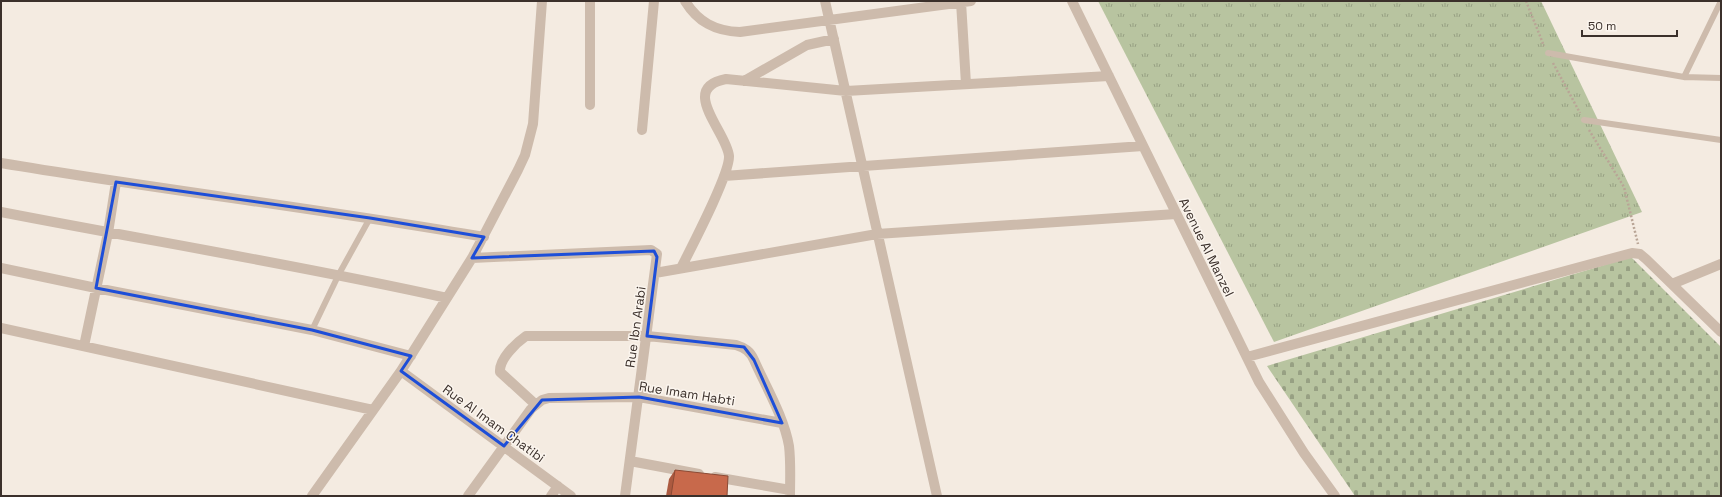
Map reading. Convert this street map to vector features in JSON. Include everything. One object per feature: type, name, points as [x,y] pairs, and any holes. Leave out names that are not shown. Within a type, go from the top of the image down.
[{"type":"street","points":[[312,496],[401,372],[484,238],[518,170],[530,140],[533,124],[542,1]]},
{"type":"street","points":[[590,1],[590,105]]},
{"type":"street","points":[[642,130],[654,1]]},
{"type":"street","points":[[685,1],[691,10],[703,21],[718,29],[740,32],[966,2],[966,84]]},
{"type":"street","points":[[826,1],[877,234],[937,496]]},
{"type":"street","name":"Avenue Al Manzel","points":[[1072,1],[1259,382],[1304,453],[1335,496]]},
{"type":"street","points":[[744,81],[801,48],[821,41],[834,39]]},
{"type":"street","points":[[681,268],[724,176],[729,157],[728,147],[706,106],[704,96],[708,87],[716,81],[726,79],[846,91],[1109,76]]},
{"type":"street","points":[[724,176],[1143,146]]},
{"type":"street","points":[[1,163],[116,182],[370,218],[484,238]]},
{"type":"street","points":[[84,346],[108,233],[116,182]]},
{"type":"street","points":[[1,212],[108,233],[339,274],[447,298]]},
{"type":"street","points":[[655,273],[877,234],[1176,214]]},
{"type":"street","name":"Rue Ibn Arabi","points":[[472,258],[651,250],[657,254],[625,496]]},
{"type":"street","points":[[1247,357],[1632,253],[1640,254],[1721,332]]},
{"type":"street","points":[[1672,284],[1721,264]]},
{"type":"street","points":[[1,268],[312,330],[411,356]]},
{"type":"street","points":[[1,328],[374,410]]},
{"type":"street","points":[[468,496],[536,404],[500,372],[502,363],[520,340],[526,336],[647,336],[744,347],[754,360],[782,423],[788,445],[790,460],[790,493],[630,462]]},
{"type":"street","name":"Rue Al Imam Chatibi","points":[[401,372],[571,496]]},
{"type":"street","name":"Rue Imam Habti","points":[[536,404],[549,398],[639,397],[782,423]]},
{"type":"street","points":[[551,496],[558,486]]},
{"type":"lane","points":[[1684,77],[1721,1]]},
{"type":"lane","points":[[1548,53],[1684,77],[1721,78]]},
{"type":"lane","points":[[1584,120],[1721,140]]},
{"type":"lane","points":[[312,330],[339,274],[370,218]]},
{"type":"highlighted area","points":[[116,182],[370,218],[484,237],[472,258],[654,251],[657,257],[647,336],[744,347],[754,360],[782,423],[639,397],[542,400],[504,446],[401,371],[411,356],[312,330],[96,288]]},
{"type":"green space","points":[[1098,1],[1541,1],[1642,212],[1274,342]]},
{"type":"green space","points":[[1631,257],[1721,347],[1721,496],[1355,496],[1267,366]]},
{"type":"building","points":[[675,470],[728,476],[727,496],[671,496]]}]
